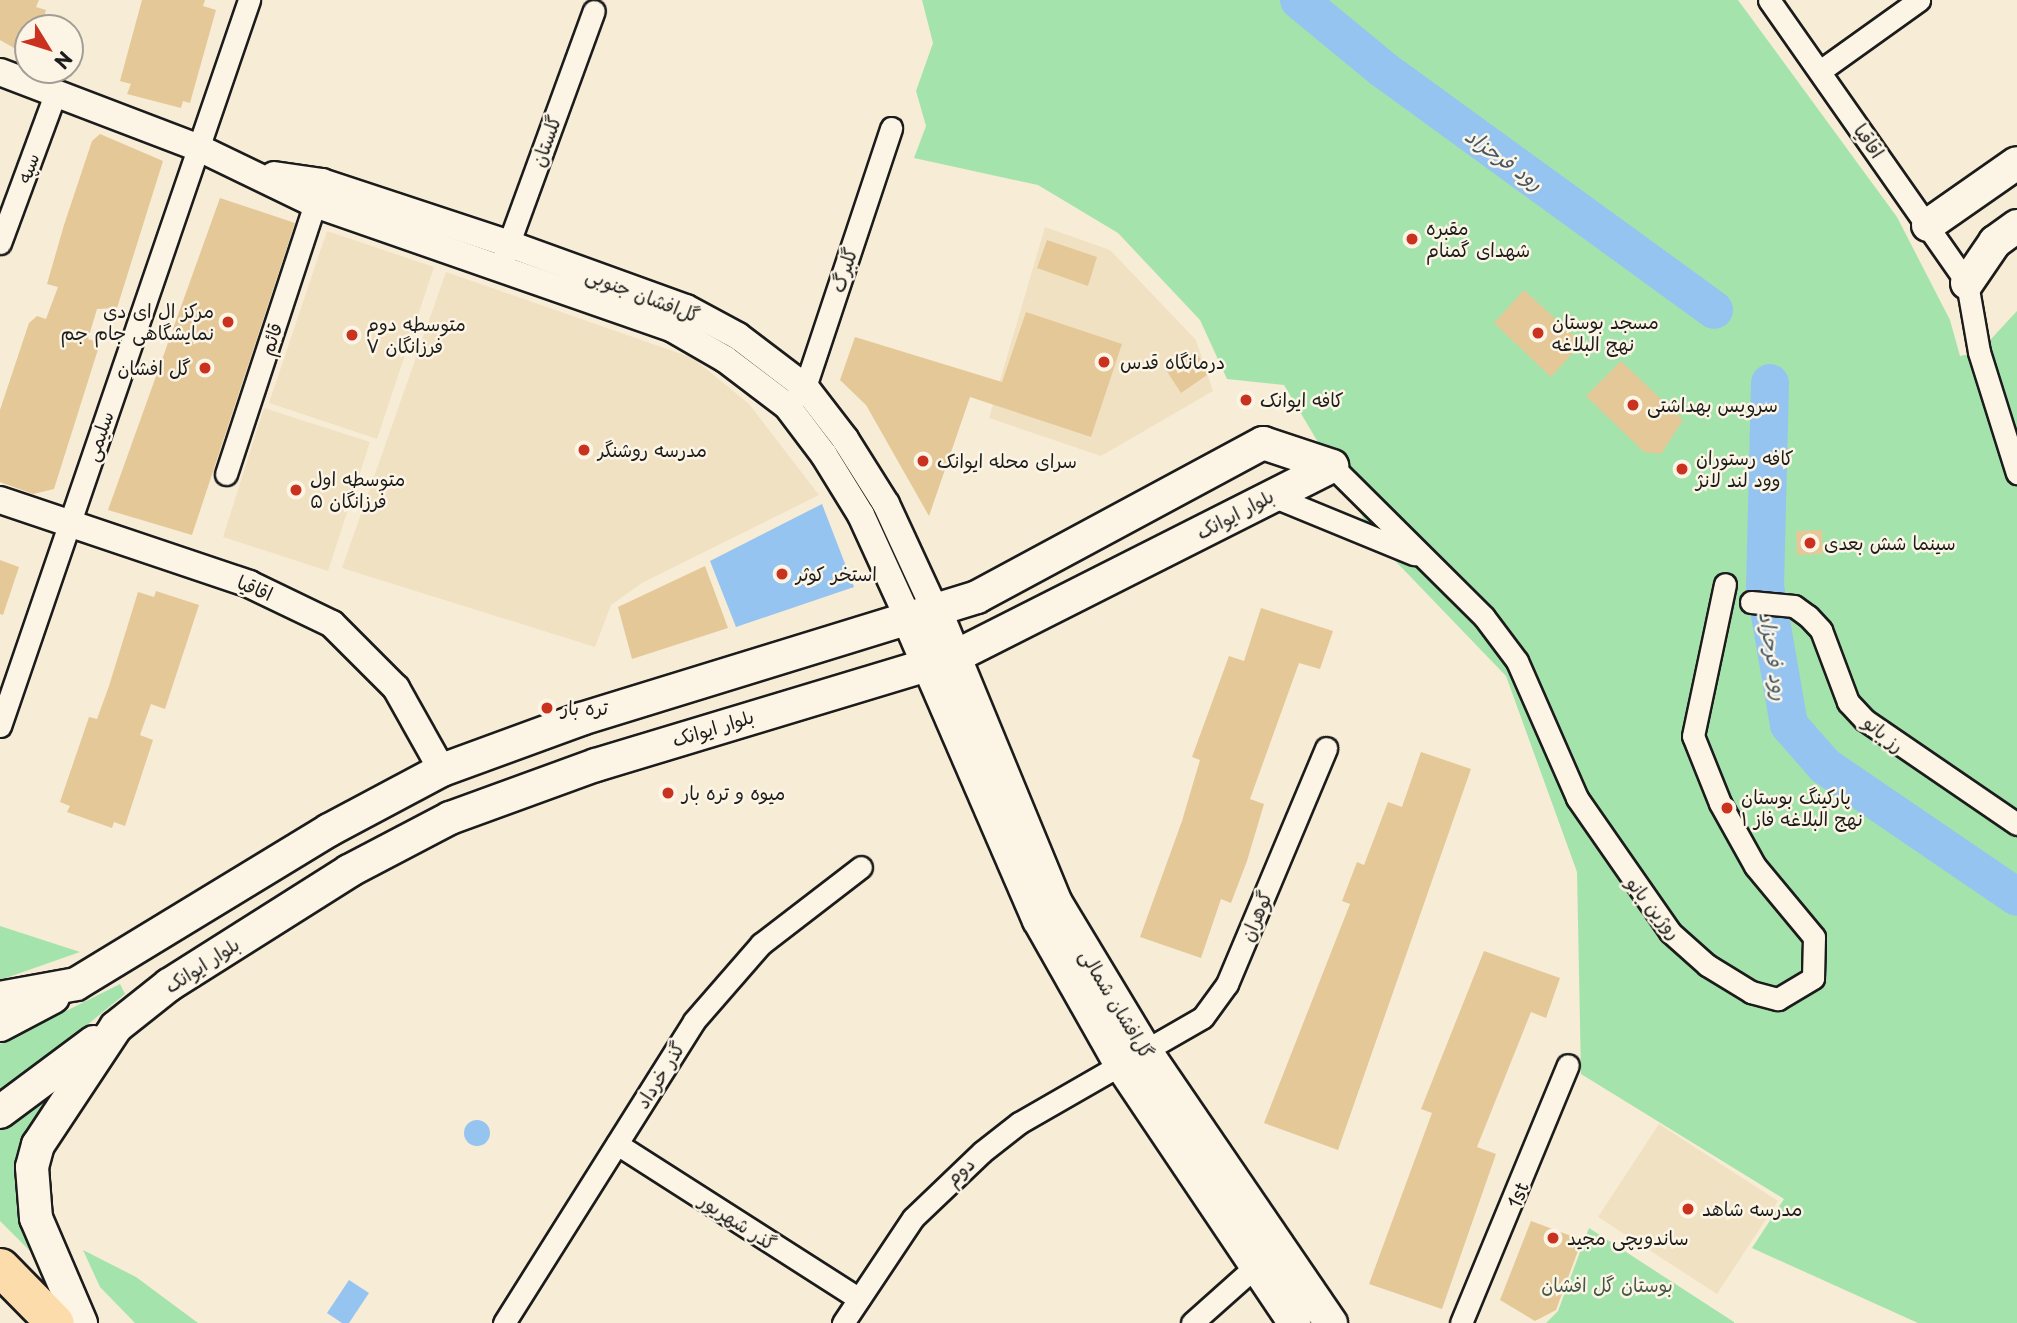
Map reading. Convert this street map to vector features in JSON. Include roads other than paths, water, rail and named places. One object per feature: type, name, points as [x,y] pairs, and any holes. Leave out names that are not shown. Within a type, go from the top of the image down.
[{"type":"highway","points":[[0,1267],[55,1323]]},
{"type":"main road","points":[[1928,225],[2017,163]]},
{"type":"main road","points":[[1967,283],[2006,234]]},
{"type":"main road","points":[[0,1025],[76,984],[329,830],[442,770],[581,719],[922,616],[1021,575],[1263,443],[1332,466]]},
{"type":"main road","name":"بلوار ایوانک","points":[[81,1323],[36,1219],[32,1167],[52,1116],[116,1027],[169,985],[349,872],[450,818],[596,765],[942,660],[1332,466]]},
{"type":"main road","name":"گل‌افشان شمالی","points":[[922,616],[942,660],[1039,920],[1266,1258],[1295,1323]]},
{"type":"main road","points":[[0,998],[76,984]]},
{"type":"main road","points":[[0,1112],[116,1027]]},
{"type":"main road","name":"گل‌افشان شمالی","points":[[1266,1258],[1331,1323]]},
{"type":"street","name":"سلیمی","points":[[0,726],[249,0]]},
{"type":"street","name":"اقاقیا","points":[[1769,0],[1967,283]]},
{"type":"street","points":[[1819,71],[1919,0]]},
{"type":"street","name":"گلستان","points":[[498,270],[594,11]]},
{"type":"street","name":"گل‌افشان جنوبی","points":[[0,72],[199,148],[256,173],[315,204],[673,329],[796,397]]},
{"type":"street","name":"سپه","points":[[0,243],[55,92]]},
{"type":"street","name":"گلبرگ","points":[[796,397],[891,128]]},
{"type":"street","name":"گل‌افشان جنوبی","points":[[256,173],[322,182],[509,244],[686,308],[738,336],[796,397],[886,504],[922,616]]},
{"type":"street","name":"قائم","points":[[226,474],[315,204]]},
{"type":"street","points":[[1967,283],[1979,352],[2017,473]]},
{"type":"street","points":[[1332,466],[1423,557]]},
{"type":"street","points":[[1270,495],[1423,557]]},
{"type":"street","name":"اقاقیا","points":[[0,500],[249,584],[332,624],[396,688],[442,770]]},
{"type":"street","name":"روژین بانو","points":[[1423,557],[1517,661],[1577,798],[1670,932],[1707,965],[1751,992],[1778,999],[1812,978],[1814,937],[1755,866],[1720,803],[1693,736],[1725,584]]},
{"type":"street","name":"رز بانو","points":[[1751,602],[1790,606],[1821,630],[1847,702],[1865,720],[2017,824]]},
{"type":"street","name":"گوهران","points":[[1132,1056],[1203,1017],[1227,984],[1326,748]]},
{"type":"street","name":"گذر خرداد","points":[[504,1323],[694,1021],[761,944],[861,867]]},
{"type":"street","name":"دوم","points":[[843,1323],[941,1187],[1019,1123],[1132,1056]]},
{"type":"street","name":"1st","points":[[1461,1323],[1490,1267],[1568,1065]]},
{"type":"street","name":"گذر شهریور","points":[[617,1144],[859,1299]]},
{"type":"street","points":[[1192,1323],[1266,1258]]},
{"type":"water","name":"استخر کوثر","points":[[822,504],[854,587],[736,627],[710,561]]},
{"type":"water","points":[[477,1120],[486,1124],[490,1133],[486,1142],[477,1146],[468,1142],[464,1133],[468,1124]]},
{"type":"water","points":[[349,1280],[369,1293],[349,1323],[342,1323],[327,1313]]},
{"type":"waterway","name":"رود فرحزاد","points":[[1299,0],[1384,70],[1714,310]]},
{"type":"waterway","name":"رود فرحزاد","points":[[1770,383],[1765,586],[1789,725],[1825,766],[2017,897]]},
{"type":"place","name":"مقبره شهدای گمنام","points":[[1412,239]]},
{"type":"place","name":"مرکز ال ای دی نمایشگاهی جام جم","points":[[228,322]]},
{"type":"place","name":"مسجد بوستان نهج البلاغه","points":[[1538,333]]},
{"type":"place","name":"متوسطه دوم فرزانگان ۷","points":[[352,335]]},
{"type":"place","name":"درمانگاه قدس","points":[[1104,362]]},
{"type":"place","name":"گل افشان","points":[[205,368]]},
{"type":"place","name":"کافه ایوانک","points":[[1246,400]]},
{"type":"place","name":"سرویس بهداشتی","points":[[1633,405]]},
{"type":"place","name":"مدرسه روشنگر","points":[[584,450]]},
{"type":"place","name":"سرای محله ایوانک","points":[[923,461]]},
{"type":"place","name":"کافه رستوران وود لند لانژ","points":[[1682,469]]},
{"type":"place","name":"متوسطه اول فرزانگان ۵","points":[[296,490]]},
{"type":"place","name":"سینما شش بعدی","points":[[1810,543]]},
{"type":"place","name":"استخر کوثر","points":[[782,574]]},
{"type":"place","name":"تره بار","points":[[547,708]]},
{"type":"place","name":"میوه و تره بار","points":[[668,793]]},
{"type":"place","name":"پارکینگ بوستان نهج البلاغه فاز ۱","points":[[1727,808]]},
{"type":"place","name":"مدرسه شاهد","points":[[1688,1209]]},
{"type":"place","name":"ساندویچی مجید","points":[[1553,1238]]},
{"type":"park label","name":"بوستان گل افشان","points":[[1607,1285]]}]
